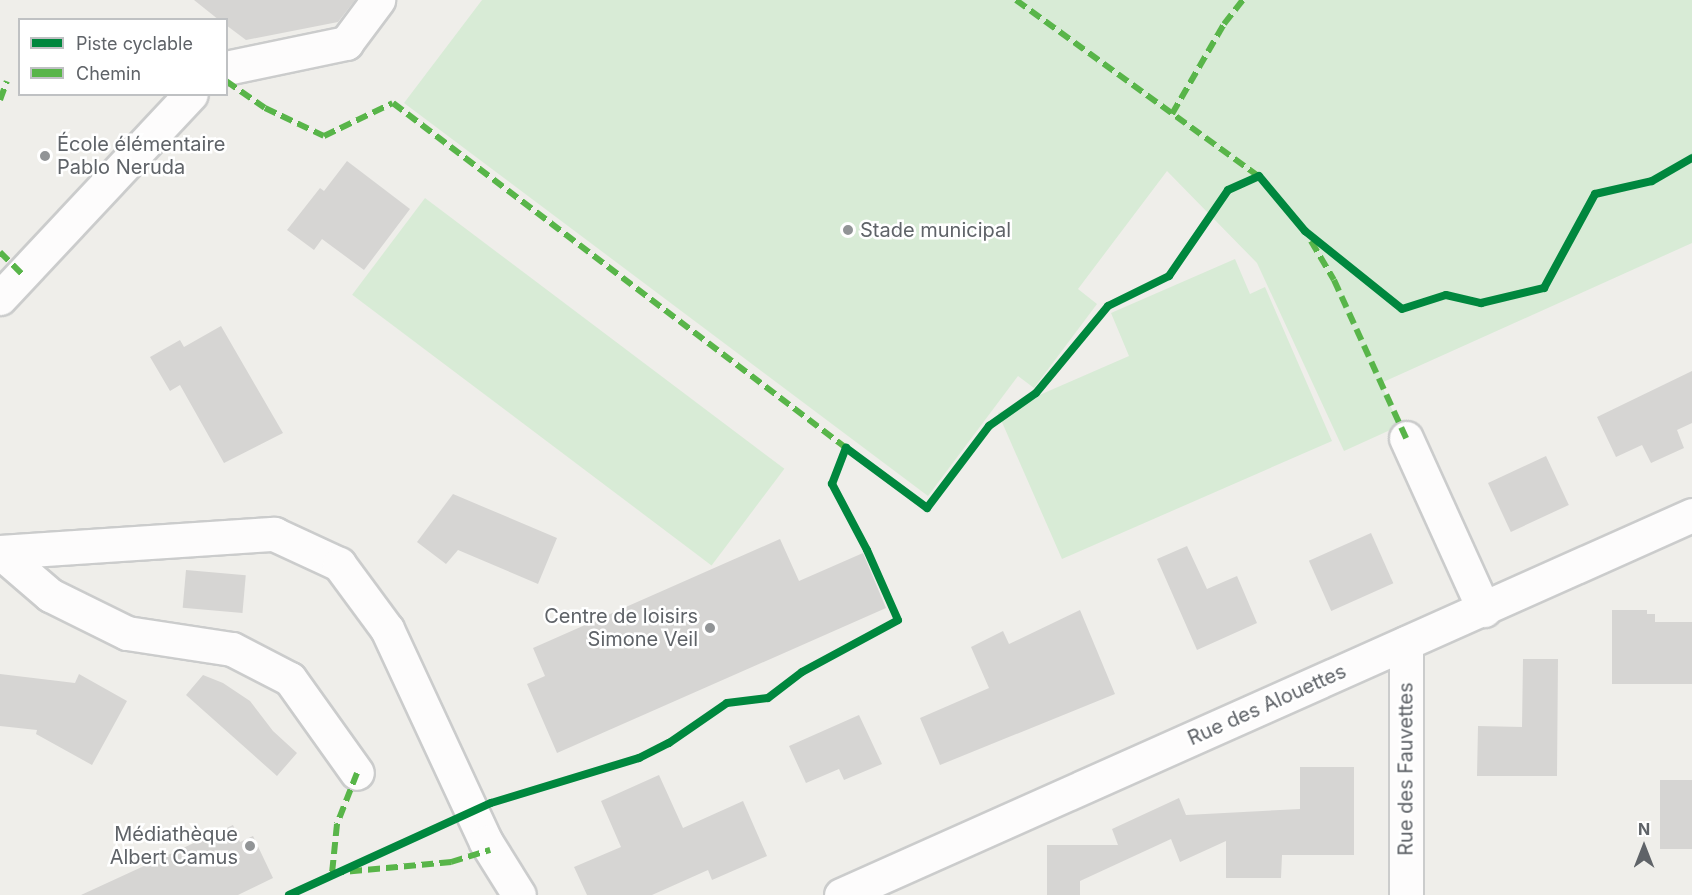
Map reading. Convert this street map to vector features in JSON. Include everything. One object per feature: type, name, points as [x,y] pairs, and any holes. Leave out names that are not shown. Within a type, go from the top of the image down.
[{"type":"street","points":[[228,68],[346,43],[378,0]]},
{"type":"street","points":[[0,298],[190,96]]},
{"type":"street","points":[[1406,438],[1484,610]]},
{"type":"street","name":"Rue des Alouettes","points":[[841,895],[1484,610],[1692,515]]},
{"type":"street","points":[[0,552],[274,534],[339,564],[387,629],[431,728],[486,842],[519,895]]},
{"type":"street","points":[[0,552],[50,594],[127,633],[232,649],[290,679],[357,773]]},
{"type":"street","name":"Rue des Fauvettes","points":[[1406,643],[1406,895]]},
{"type":"green space","points":[[482,0],[1692,0],[1692,243],[1381,383],[1399,426],[1344,451],[1257,263],[1167,171],[1078,289],[1097,304],[1034,388],[1018,376],[928,496],[404,103]]},
{"type":"green space","points":[[425,198],[784,469],[712,565],[352,295]]},
{"type":"green space","points":[[1235,259],[1250,294],[1265,287],[1332,441],[1062,559],[998,413],[1129,356],[1111,313]]},
{"type":"building","points":[[194,0],[355,0],[338,22],[246,40],[228,26],[228,18],[216,18]]},
{"type":"building","points":[[347,161],[410,209],[364,270],[322,239],[314,250],[287,230],[320,188],[324,191]]},
{"type":"building","points":[[221,326],[283,433],[224,463],[180,385],[170,391],[150,357],[180,340],[184,347]]},
{"type":"building","points":[[1692,371],[1692,423],[1677,430],[1684,448],[1651,463],[1642,445],[1616,457],[1597,417]]},
{"type":"building","points":[[1546,456],[1569,505],[1511,532],[1488,483]]},
{"type":"building","points":[[453,494],[557,538],[538,584],[458,550],[446,564],[417,542]]},
{"type":"building","points":[[1371,533],[1393,583],[1331,611],[1309,561]]},
{"type":"building","name":"Centre de loisirs Simone Veil","points":[[780,539],[799,581],[863,553],[886,608],[557,753],[527,684],[545,676],[533,648]]},
{"type":"building","points":[[1187,546],[1207,589],[1237,576],[1257,623],[1197,650],[1157,559]]},
{"type":"building","points":[[186,570],[246,575],[242,613],[183,608]]},
{"type":"building","points":[[1080,610],[1115,694],[940,765],[920,718],[989,688],[971,647],[1003,631],[1009,644]]},
{"type":"building","points":[[1612,610],[1647,610],[1647,614],[1655,614],[1655,622],[1692,622],[1692,684],[1612,684]]},
{"type":"building","points":[[1523,659],[1558,659],[1557,776],[1477,776],[1478,726],[1522,727]]},
{"type":"building","points":[[0,674],[75,683],[79,674],[127,701],[92,765],[36,734],[37,730],[0,726]]},
{"type":"building","points":[[203,675],[223,683],[250,701],[273,731],[297,753],[277,776],[186,695]]},
{"type":"building","points":[[859,715],[882,764],[844,780],[839,769],[806,783],[789,746]]},
{"type":"building","points":[[1300,767],[1354,767],[1354,855],[1282,855],[1281,878],[1226,878],[1226,841],[1180,862],[1171,839],[1080,881],[1080,895],[1047,895],[1047,845],[1118,845],[1112,829],[1179,798],[1186,815],[1300,809]]},
{"type":"building","points":[[659,775],[683,828],[743,801],[767,856],[712,880],[708,870],[652,895],[587,895],[574,867],[621,847],[601,801]]},
{"type":"building","points":[[1660,780],[1692,780],[1692,849],[1660,849]]},
{"type":"building","points":[[233,825],[240,842],[253,836],[273,878],[238,895],[81,895]]},
{"type":"marked path","points":[[1016,0],[1261,178]]},
{"type":"marked path","points":[[1172,114],[1224,24],[1243,0]]},
{"type":"marked path","points":[[0,100],[7,81]]},
{"type":"marked path","points":[[228,82],[265,108],[324,136],[393,103],[846,448]]},
{"type":"marked path","points":[[1311,241],[1334,280],[1406,438]]},
{"type":"marked path","points":[[0,252],[23,275]]},
{"type":"marked path","points":[[357,773],[337,824],[332,873],[451,862],[490,850]]},
{"type":"cycle path","points":[[289,895],[491,803],[639,758],[669,743],[727,703],[768,698],[802,672],[898,620],[867,550],[832,484],[846,448],[927,508],[989,426],[1036,393],[1108,306],[1169,276],[1228,190],[1259,176],[1305,231],[1402,309],[1446,295],[1481,303],[1544,288],[1595,194],[1652,181],[1692,158]]},
{"type":"place","name":"École élémentaire Pablo Neruda","points":[[45,156]]},
{"type":"place","name":"Stade municipal","points":[[848,230]]},
{"type":"place","name":"Centre de loisirs Simone Veil","points":[[710,628]]},
{"type":"place","name":"Médiathèque Albert Camus","points":[[250,846]]}]
